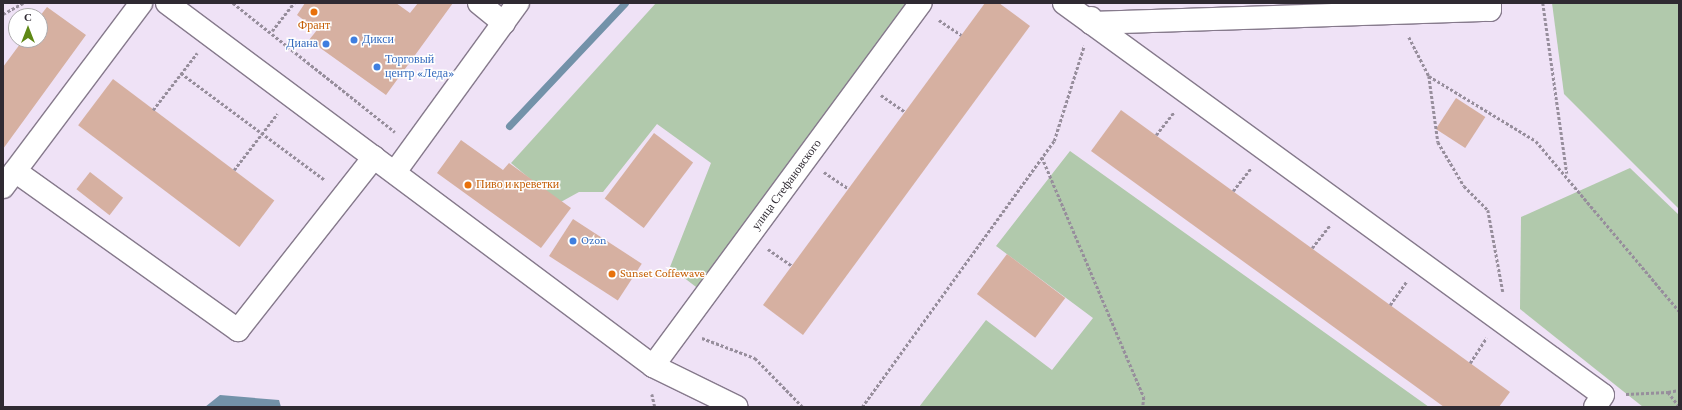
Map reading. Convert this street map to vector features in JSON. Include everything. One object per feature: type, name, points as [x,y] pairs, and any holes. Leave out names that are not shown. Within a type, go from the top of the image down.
[{"type":"street","points":[[141,3],[9,179],[238,330],[374,157]]},
{"type":"street","points":[[167,3],[653,366],[701,388],[737,407]]},
{"type":"street","points":[[479,3],[504,23]]},
{"type":"street","points":[[395,172],[518,3]]},
{"type":"street","name":"улица Стефановского","points":[[653,366],[921,3]]},
{"type":"street","points":[[1064,3],[1091,13],[1188,94],[1504,323],[1599,401]]},
{"type":"street","points":[[1091,13],[1397,8],[1490,10],[1490,3]]},
{"type":"path","points":[[3,14],[23,3]]},
{"type":"path","points":[[272,31],[294,3]]},
{"type":"path","points":[[1543,3],[1567,174]]},
{"type":"path","points":[[1397,8],[1429,76],[1438,142],[1464,186],[1488,210],[1504,323],[1470,363]]},
{"type":"path","points":[[862,407],[1054,140],[1091,13]]},
{"type":"path","points":[[153,110],[198,51]]},
{"type":"path","points":[[181,73],[345,195]]},
{"type":"path","points":[[1429,76],[1536,141],[1567,174],[1679,311]]},
{"type":"path","points":[[863,82],[905,112]]},
{"type":"path","points":[[1156,135],[1188,94]]},
{"type":"path","points":[[234,170],[280,111]]},
{"type":"path","points":[[1233,191],[1265,149]]},
{"type":"path","points":[[1042,157],[1144,397],[1143,407]]},
{"type":"path","points":[[806,159],[849,189]]},
{"type":"path","points":[[1312,248],[1343,206]]},
{"type":"path","points":[[750,236],[792,266]]},
{"type":"path","points":[[1390,305],[1420,262]]},
{"type":"path","points":[[681,329],[755,358],[802,407]]},
{"type":"path","points":[[1599,401],[1679,390]]},
{"type":"path","points":[[1668,392],[1679,406]]},
{"type":"path","points":[[655,396],[655,407]]},
{"type":"green space","points":[[656,3],[910,3],[700,290],[670,267],[711,163],[657,124],[603,192],[579,192],[559,203],[511,163]]},
{"type":"green space","points":[[1552,3],[1679,3],[1679,209],[1564,94]]},
{"type":"green space","points":[[1070,151],[1429,407],[919,407],[986,320],[1052,370],[1093,318],[996,246]]},
{"type":"green space","points":[[1630,168],[1679,215],[1679,407],[1643,407],[1520,309],[1521,217]]},
{"type":"water","points":[[220,395],[279,400],[281,407],[205,407]]},
{"type":"building","name":"Торговый центр «Леда»","points":[[305,3],[396,3],[410,13],[418,3],[453,3],[386,95],[309,40],[317,30],[297,15]]},
{"type":"building","points":[[985,3],[999,3],[1030,26],[803,335],[763,305]]},
{"type":"building","points":[[47,7],[86,35],[3,149],[3,67],[17,48],[48,48],[48,8],[46,8]]},
{"type":"building","points":[[113,79],[274,201],[239,247],[78,125]]},
{"type":"building","points":[[1456,98],[1485,117],[1465,148],[1436,129]]},
{"type":"building","points":[[1121,110],[1510,392],[1499,407],[1444,407],[1091,151]]},
{"type":"building","points":[[654,133],[693,162],[644,228],[605,198]]},
{"type":"building","points":[[461,140],[503,170],[509,163],[571,208],[541,248],[437,173]]},
{"type":"building","points":[[90,172],[123,198],[110,215],[76,189]]},
{"type":"building","points":[[573,219],[642,264],[618,301],[549,256]]},
{"type":"building","points":[[1007,254],[1065,298],[1035,338],[977,294]]},
{"type":"waterway","points":[[509,126],[625,3]]},
{"type":"place","name":"Франт","points":[[314,12]]},
{"type":"place","name":"Дикси","points":[[354,40]]},
{"type":"place","name":"Диана","points":[[326,44]]},
{"type":"place","name":"Торговый центр «Леда»","points":[[377,67]]},
{"type":"place","name":"Пиво и креветки","points":[[468,185]]},
{"type":"place","name":"Ozon","points":[[573,241]]},
{"type":"place","name":"Sunset Coffewave","points":[[612,274]]}]
